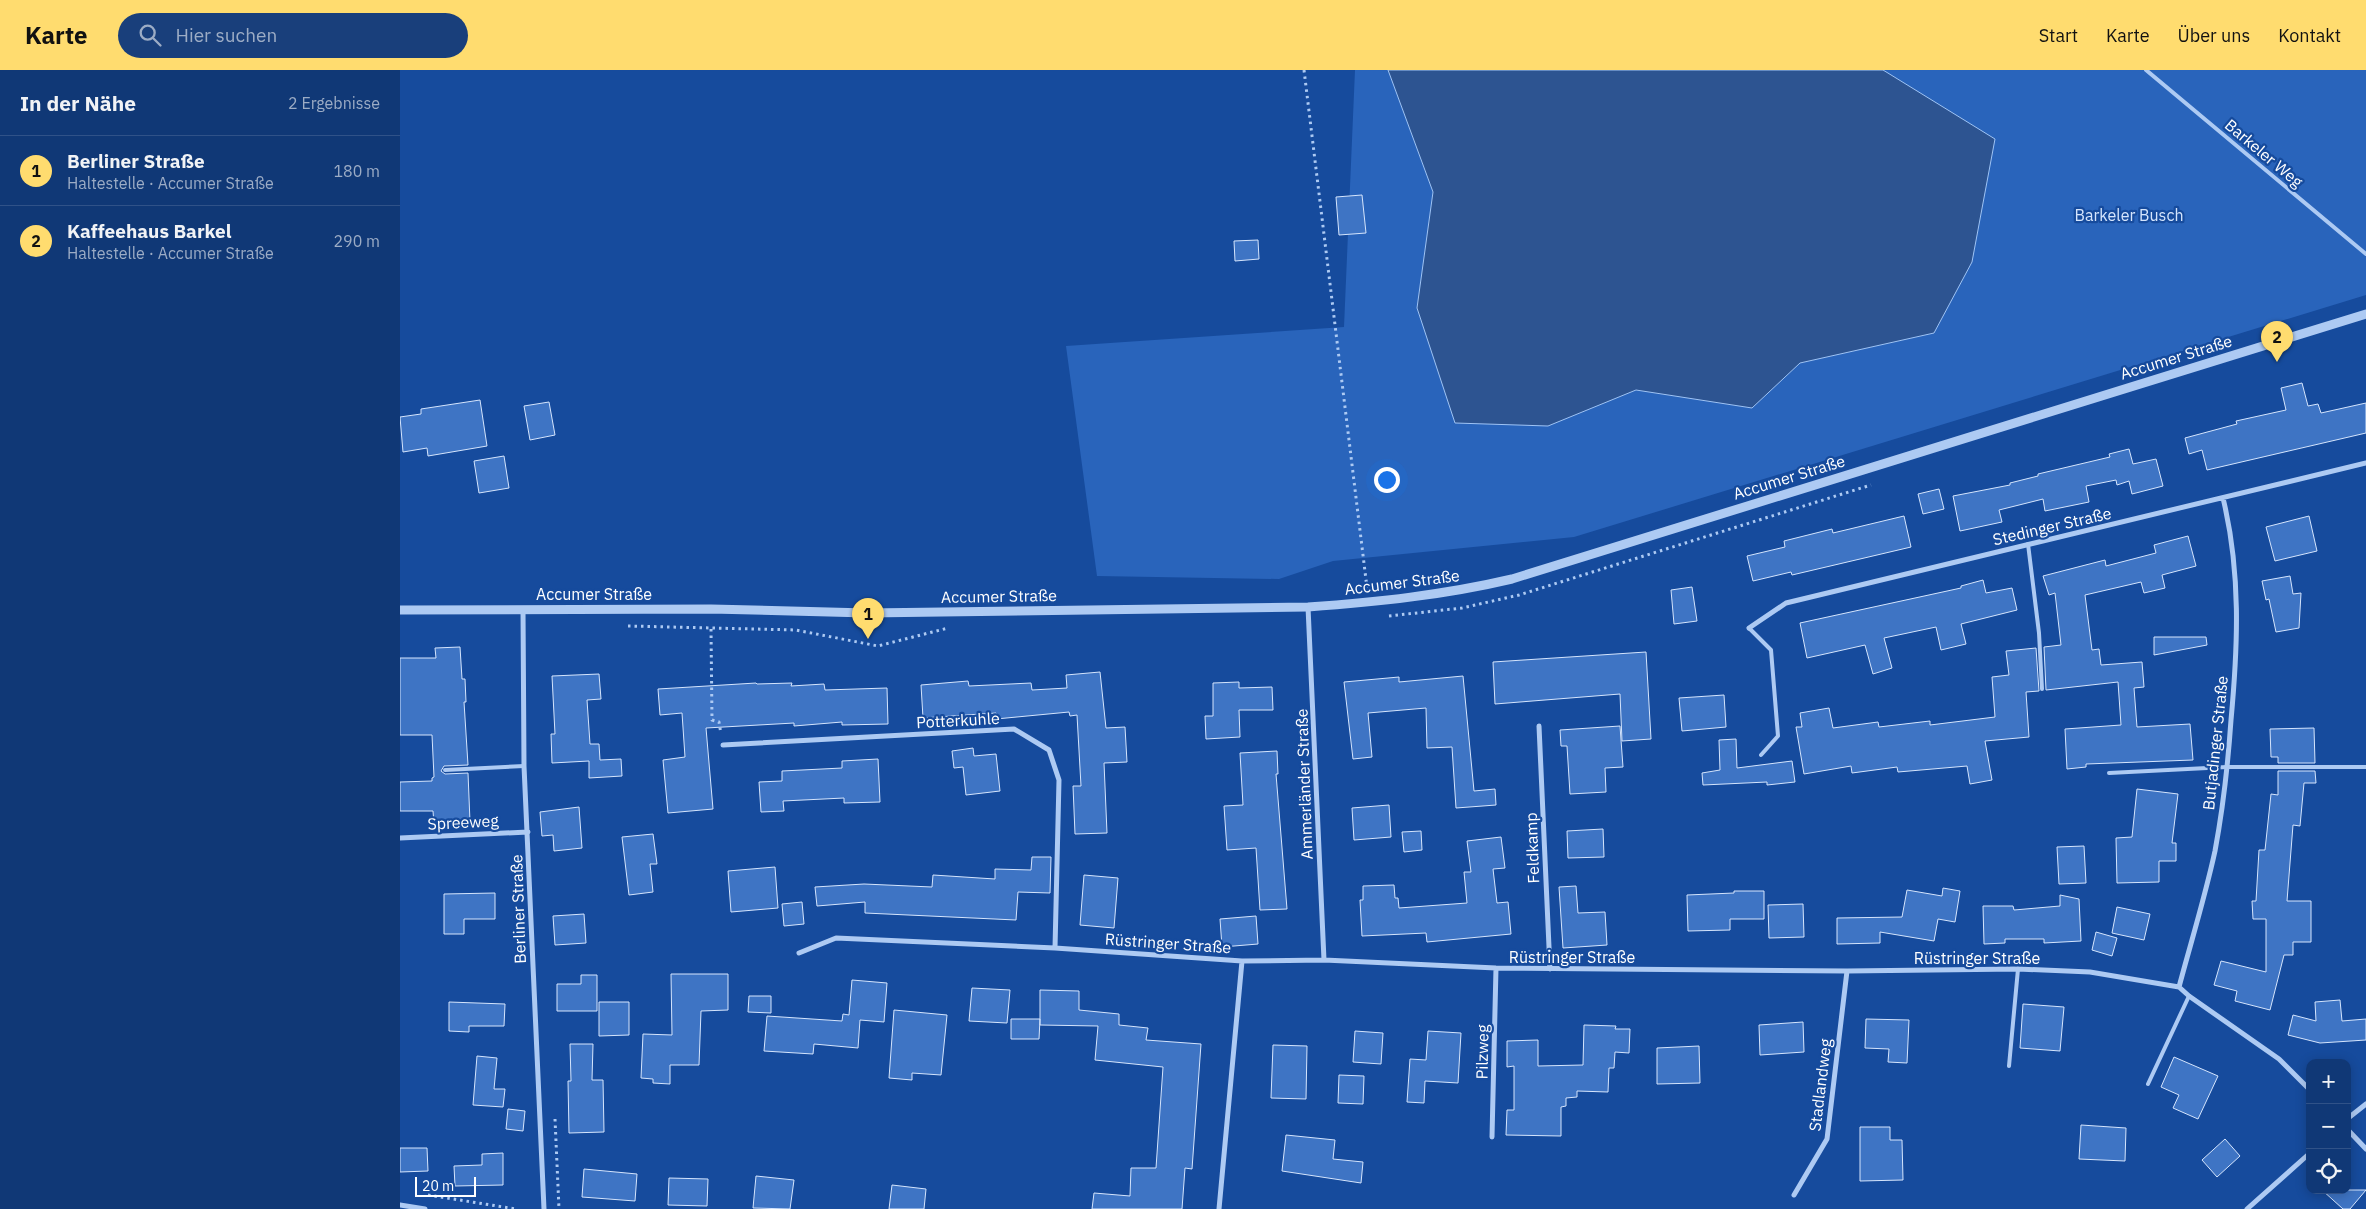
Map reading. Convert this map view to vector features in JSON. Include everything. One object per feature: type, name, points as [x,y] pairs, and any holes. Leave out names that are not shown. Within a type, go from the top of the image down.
[{"type":"street","name":"Accumer Straße","points":[[400,610],[524,608],[867,613],[1308,607],[1369,603],[1438,594],[1512,579],[2366,314]]},
{"type":"street","name":"Stedinger Straße","points":[[1749,628],[1786,603],[2366,463]]},
{"type":"street","name":"Butjadinger Straße","points":[[2179,987],[2214,852],[2227,766],[2238,607],[2229,522],[2223,498]]},
{"type":"street","name":"Ammerländer Straße","points":[[1308,607],[1324,960]]},
{"type":"street","name":"Berliner Straße","points":[[524,608],[524,766],[544,1209]]},
{"type":"street","name":"Feldkamp","points":[[1539,726],[1550,969]]},
{"type":"street","name":"Potterkuhle","points":[[723,745],[1014,729],[1049,750],[1059,780],[1055,948]]},
{"type":"street","name":"Spreeweg","points":[[400,838],[528,832]]},
{"type":"street","name":"Rüstringer Straße","points":[[799,953],[836,938],[1055,948],[1242,961],[1324,960],[1496,968],[1847,971],[2018,969],[2090,972],[2179,987]]},
{"type":"street","points":[[1219,1209],[1242,961]]},
{"type":"street","name":"Pilzweg","points":[[1492,1137],[1496,968]]},
{"type":"street","name":"Stadlandweg","points":[[1794,1195],[1827,1139],[1847,971]]},
{"type":"street","points":[[2179,987],[2279,1059],[2306,1086]]},
{"type":"street","points":[[2351,1116],[2366,1104]]},
{"type":"street","points":[[2351,1133],[2366,1149]]},
{"type":"street","points":[[2247,1209],[2306,1157]]},
{"type":"street","points":[[400,1205],[425,1209]]},
{"type":"lane","name":"Barkeler Weg","points":[[2146,70],[2366,254]]},
{"type":"lane","points":[[2028,544],[2039,633],[2042,688]]},
{"type":"lane","points":[[1749,628],[1771,650],[1778,736],[1761,755]]},
{"type":"lane","points":[[445,770],[524,766]]},
{"type":"lane","points":[[2109,772],[2227,766],[2366,767]]},
{"type":"lane","points":[[2009,1066],[2018,969]]},
{"type":"lane","points":[[2148,1084],[2189,996]]},
{"type":"path","points":[[1304,70],[1369,603]]},
{"type":"path","points":[[1380,617],[1462,608],[1519,595],[1880,482]]},
{"type":"path","points":[[626,626],[796,630],[878,646],[946,628],[956,628]]},
{"type":"path","points":[[711,629],[712,720],[719,722],[723,745]]},
{"type":"path","points":[[419,1194],[516,1209]]},
{"type":"green space","name":"Barkeler Busch","points":[[1355,70],[1388,70],[1433,192],[1417,308],[1547,426],[1636,390],[1752,408],[1800,363],[1934,333],[1883,70],[2366,70],[2366,295],[1574,537],[1333,561],[1279,579],[1097,576],[1066,346],[1344,327]]},
{"type":"shaded area","points":[[1388,70],[1883,70],[1995,139],[1972,262],[1934,333],[1800,363],[1752,408],[1636,390],[1548,426],[1455,423],[1417,308],[1433,192]]},
{"type":"building","points":[[1362,195],[1366,233],[1339,235],[1336,197]]},
{"type":"building","points":[[1258,240],[1259,259],[1235,261],[1234,241]]},
{"type":"building","points":[[2302,383],[2308,406],[2318,404],[2321,413],[2366,403],[2366,433],[2207,470],[2202,450],[2189,454],[2185,438],[2237,424],[2236,421],[2286,410],[2281,388]]},
{"type":"building","points":[[480,400],[487,446],[428,456],[427,448],[403,452],[400,417],[421,414],[421,409]]},
{"type":"building","points":[[549,402],[555,435],[530,440],[524,406]]},
{"type":"building","points":[[2129,449],[2133,464],[2156,459],[2163,486],[2132,494],[2129,481],[2117,485],[2116,480],[2086,486],[2089,502],[2045,511],[2043,499],[1999,510],[2002,522],[1960,531],[1953,496],[2010,485],[2010,483],[2038,476],[2038,474],[2110,457],[2109,454]]},
{"type":"building","points":[[504,456],[509,488],[479,493],[474,461]]},
{"type":"building","points":[[1939,489],[1944,509],[1923,514],[1918,494]]},
{"type":"building","points":[[1904,516],[1911,547],[1792,575],[1791,572],[1753,581],[1747,556],[1785,547],[1784,541],[1832,529],[1833,533]]},
{"type":"building","points":[[2309,516],[2317,551],[2275,561],[2266,527]]},
{"type":"building","points":[[2188,536],[2196,566],[2162,575],[2165,588],[2144,593],[2141,582],[2085,595],[2092,650],[2099,649],[2101,665],[2142,662],[2144,687],[2134,688],[2137,727],[2190,724],[2193,760],[2086,764],[2086,767],[2067,769],[2065,729],[2121,725],[2118,682],[2046,690],[2044,647],[2061,645],[2055,593],[2049,595],[2043,576],[2105,560],[2106,566],[2156,553],[2154,545]]},
{"type":"building","points":[[2290,576],[2293,594],[2301,593],[2299,628],[2276,632],[2269,599],[2266,600],[2262,581]]},
{"type":"building","points":[[1983,580],[1986,593],[2012,588],[2017,610],[1961,624],[1966,644],[1941,650],[1936,627],[1884,638],[1892,668],[1873,674],[1865,645],[1807,658],[1800,623],[1961,588],[1961,586]]},
{"type":"building","points":[[1692,587],[1697,621],[1674,624],[1671,590]]},
{"type":"building","points":[[2154,637],[2206,637],[2207,645],[2154,655]]},
{"type":"building","points":[[460,647],[462,679],[465,679],[466,702],[464,702],[468,765],[444,766],[441,771],[445,774],[468,773],[470,822],[434,824],[433,811],[400,811],[400,782],[432,781],[434,777],[432,735],[400,735],[400,658],[436,658],[435,648]]},
{"type":"building","points":[[2036,648],[2039,691],[2026,692],[2029,737],[1985,741],[1992,780],[1970,784],[1967,766],[1898,772],[1897,767],[1852,773],[1851,766],[1804,774],[1796,727],[1802,727],[1800,713],[1829,708],[1833,728],[1878,722],[1879,727],[1930,721],[1930,725],[1995,717],[1992,677],[2009,675],[2006,651]]},
{"type":"building","points":[[1646,652],[1651,739],[1622,741],[1620,694],[1495,704],[1493,662]]},
{"type":"building","points":[[1100,672],[1106,728],[1125,727],[1127,762],[1104,763],[1107,833],[1075,834],[1073,786],[1081,786],[1077,715],[1070,716],[1069,712],[996,719],[996,713],[923,718],[921,685],[968,681],[969,686],[1031,683],[1032,690],[1067,688],[1066,675]]},
{"type":"building","points":[[599,674],[601,699],[587,700],[590,744],[599,744],[600,760],[621,759],[622,776],[589,778],[589,761],[552,763],[551,734],[555,734],[552,676]]},
{"type":"building","points":[[1463,676],[1474,791],[1495,789],[1496,805],[1456,808],[1452,747],[1427,748],[1426,708],[1368,713],[1372,757],[1353,759],[1344,682],[1399,677],[1399,682]]},
{"type":"building","points":[[1239,682],[1239,688],[1272,687],[1273,710],[1239,710],[1240,737],[1206,739],[1205,716],[1213,716],[1213,683]]},
{"type":"building","points":[[756,683],[792,683],[791,686],[824,684],[825,690],[887,688],[888,724],[842,725],[842,722],[794,726],[794,723],[706,728],[713,809],[668,813],[663,760],[685,757],[682,713],[660,715],[658,689]]},
{"type":"building","points":[[1724,695],[1726,727],[1682,731],[1679,698]]},
{"type":"building","points":[[1620,726],[1623,767],[1605,768],[1606,792],[1570,794],[1567,746],[1561,746],[1560,730]]},
{"type":"building","points":[[2314,728],[2315,763],[2278,763],[2278,757],[2271,757],[2270,729]]},
{"type":"building","points":[[1736,739],[1737,768],[1792,761],[1795,782],[1767,785],[1767,782],[1703,785],[1702,773],[1720,770],[1719,740]]},
{"type":"building","points":[[973,748],[974,756],[996,754],[1000,791],[966,795],[963,767],[954,768],[952,751]]},
{"type":"building","points":[[1277,751],[1278,774],[1276,774],[1287,909],[1260,910],[1256,848],[1227,850],[1224,806],[1243,805],[1240,753]]},
{"type":"building","points":[[878,759],[880,802],[844,803],[844,798],[783,801],[784,811],[761,812],[759,782],[782,781],[782,771],[842,768],[842,761]]},
{"type":"building","points":[[2278,771],[2315,771],[2316,783],[2304,783],[2300,826],[2293,825],[2287,901],[2311,901],[2311,942],[2293,942],[2293,955],[2284,955],[2270,1010],[2235,1001],[2237,991],[2214,985],[2221,961],[2266,972],[2266,919],[2253,919],[2252,901],[2256,901],[2259,850],[2265,850],[2271,794],[2278,795]]},
{"type":"building","points":[[2137,789],[2178,794],[2172,843],[2176,843],[2176,861],[2159,861],[2159,882],[2117,883],[2116,838],[2132,837]]},
{"type":"building","points":[[1389,805],[1391,837],[1354,840],[1352,808]]},
{"type":"building","points":[[579,807],[582,848],[554,851],[553,835],[542,836],[540,812]]},
{"type":"building","points":[[1603,829],[1604,857],[1568,858],[1567,831]]},
{"type":"building","points":[[1421,831],[1422,850],[1404,852],[1402,832]]},
{"type":"building","points":[[653,834],[657,864],[650,864],[653,892],[629,895],[622,837]]},
{"type":"building","points":[[1501,837],[1505,868],[1493,869],[1497,903],[1508,902],[1511,934],[1427,942],[1426,933],[1362,936],[1360,900],[1363,900],[1363,886],[1394,885],[1395,898],[1398,898],[1399,908],[1467,903],[1464,872],[1471,872],[1467,841]]},
{"type":"building","points":[[2084,846],[2086,883],[2059,884],[2057,847]]},
{"type":"building","points":[[1032,857],[1051,857],[1050,893],[1018,892],[1016,920],[865,913],[865,902],[817,906],[815,887],[864,884],[932,887],[933,875],[995,879],[995,869],[1031,870]]},
{"type":"building","points":[[775,867],[778,908],[731,912],[728,871]]},
{"type":"building","points":[[1084,875],[1118,878],[1114,928],[1080,925]]},
{"type":"building","points":[[1576,886],[1578,913],[1605,912],[1607,945],[1563,948],[1559,887]]},
{"type":"building","points":[[1943,888],[1960,891],[1955,922],[1938,919],[1934,941],[1880,932],[1880,943],[1837,944],[1837,918],[1902,917],[1907,890],[1942,896]]},
{"type":"building","points":[[1734,891],[1764,891],[1764,919],[1730,919],[1730,930],[1688,931],[1687,895],[1734,893]]},
{"type":"building","points":[[495,893],[495,919],[464,919],[464,934],[444,934],[444,894]]},
{"type":"building","points":[[2060,895],[2079,899],[2081,941],[2044,943],[2044,939],[2005,939],[2005,943],[1984,944],[1983,906],[2013,906],[2014,910],[2060,906]]},
{"type":"building","points":[[802,902],[804,924],[784,926],[782,904]]},
{"type":"building","points":[[1803,904],[1804,937],[1769,938],[1768,905]]},
{"type":"building","points":[[2117,907],[2150,914],[2144,940],[2112,933]]},
{"type":"building","points":[[584,914],[586,943],[555,945],[553,916]]},
{"type":"building","points":[[1256,916],[1258,944],[1222,947],[1220,919]]},
{"type":"building","points":[[2096,932],[2117,938],[2112,956],[2092,950]]},
{"type":"building","points":[[671,974],[728,974],[728,1010],[701,1011],[699,1065],[670,1065],[670,1084],[653,1083],[653,1079],[641,1078],[643,1034],[672,1035]]},
{"type":"building","points":[[581,975],[597,975],[597,1011],[557,1011],[557,984],[581,984]]},
{"type":"building","points":[[852,980],[887,983],[884,1022],[860,1020],[858,1048],[814,1044],[813,1054],[764,1051],[767,1016],[842,1021],[843,1014],[849,1015]]},
{"type":"building","points":[[972,988],[1010,990],[1007,1023],[969,1021]]},
{"type":"building","points":[[1040,990],[1079,991],[1079,1010],[1119,1014],[1119,1025],[1148,1028],[1146,1040],[1201,1044],[1192,1169],[1185,1168],[1182,1209],[1092,1209],[1094,1193],[1130,1196],[1131,1168],[1156,1168],[1163,1067],[1095,1060],[1098,1026],[1040,1025]]},
{"type":"building","points":[[749,996],[771,996],[771,1013],[748,1012]]},
{"type":"building","points":[[2340,1000],[2342,1021],[2366,1019],[2366,1040],[2320,1043],[2288,1035],[2293,1015],[2316,1021],[2315,1002]]},
{"type":"building","points":[[449,1002],[505,1004],[504,1026],[469,1026],[469,1032],[449,1031]]},
{"type":"building","points":[[599,1002],[629,1002],[629,1035],[599,1036]]},
{"type":"building","points":[[2023,1004],[2064,1007],[2060,1051],[2020,1048]]},
{"type":"building","points":[[894,1010],[947,1015],[941,1075],[912,1073],[912,1080],[889,1078]]},
{"type":"building","points":[[1011,1019],[1040,1019],[1039,1039],[1011,1039]]},
{"type":"building","points":[[1866,1019],[1909,1020],[1907,1063],[1888,1062],[1889,1049],[1865,1048]]},
{"type":"building","points":[[1803,1022],[1804,1052],[1760,1055],[1759,1025]]},
{"type":"building","points":[[1584,1025],[1616,1026],[1615,1029],[1630,1029],[1629,1053],[1615,1052],[1614,1068],[1609,1068],[1608,1092],[1577,1091],[1577,1097],[1566,1098],[1566,1106],[1561,1107],[1561,1136],[1506,1135],[1507,1110],[1514,1110],[1514,1066],[1507,1067],[1507,1041],[1538,1040],[1538,1066],[1583,1065]]},
{"type":"building","points":[[1355,1031],[1383,1033],[1381,1064],[1353,1062]]},
{"type":"building","points":[[1428,1031],[1461,1033],[1458,1083],[1425,1081],[1424,1103],[1407,1102],[1410,1059],[1426,1060]]},
{"type":"building","points":[[570,1044],[593,1044],[592,1080],[603,1080],[604,1132],[569,1133],[568,1081],[571,1081]]},
{"type":"building","points":[[1273,1045],[1307,1046],[1306,1099],[1271,1098]]},
{"type":"building","points":[[1699,1046],[1700,1083],[1657,1084],[1657,1048]]},
{"type":"building","points":[[477,1056],[497,1058],[494,1089],[505,1089],[503,1107],[473,1105]]},
{"type":"building","points":[[2174,1057],[2218,1076],[2198,1119],[2173,1108],[2179,1095],[2161,1087]]},
{"type":"building","points":[[1339,1075],[1364,1076],[1363,1104],[1338,1103]]},
{"type":"building","points":[[508,1109],[525,1111],[523,1131],[506,1129]]},
{"type":"building","points":[[2081,1125],[2126,1128],[2125,1161],[2079,1159]]},
{"type":"building","points":[[1860,1127],[1890,1127],[1890,1140],[1902,1140],[1903,1180],[1860,1181]]},
{"type":"building","points":[[1286,1135],[1335,1140],[1333,1159],[1363,1162],[1361,1183],[1282,1171]]},
{"type":"building","points":[[2225,1139],[2240,1156],[2217,1177],[2202,1160]]},
{"type":"building","points":[[400,1148],[427,1148],[428,1171],[400,1172]]},
{"type":"building","points":[[503,1153],[503,1185],[455,1186],[454,1166],[482,1165],[482,1154]]},
{"type":"building","points":[[584,1169],[637,1174],[635,1201],[582,1197]]},
{"type":"building","points":[[756,1176],[794,1180],[790,1209],[753,1208]]},
{"type":"building","points":[[669,1178],[708,1179],[707,1206],[668,1205]]},
{"type":"building","points":[[892,1185],[926,1189],[924,1209],[889,1209]]},
{"type":"building","points":[[2351,1190],[2366,1190],[2350,1209],[2343,1209],[2326,1194],[2351,1194]]},
{"type":"place","name":"Kaffeehaus Barkel","points":[[2277,362]]},
{"type":"place","name":"Berliner Straße","points":[[868,639]]}]
